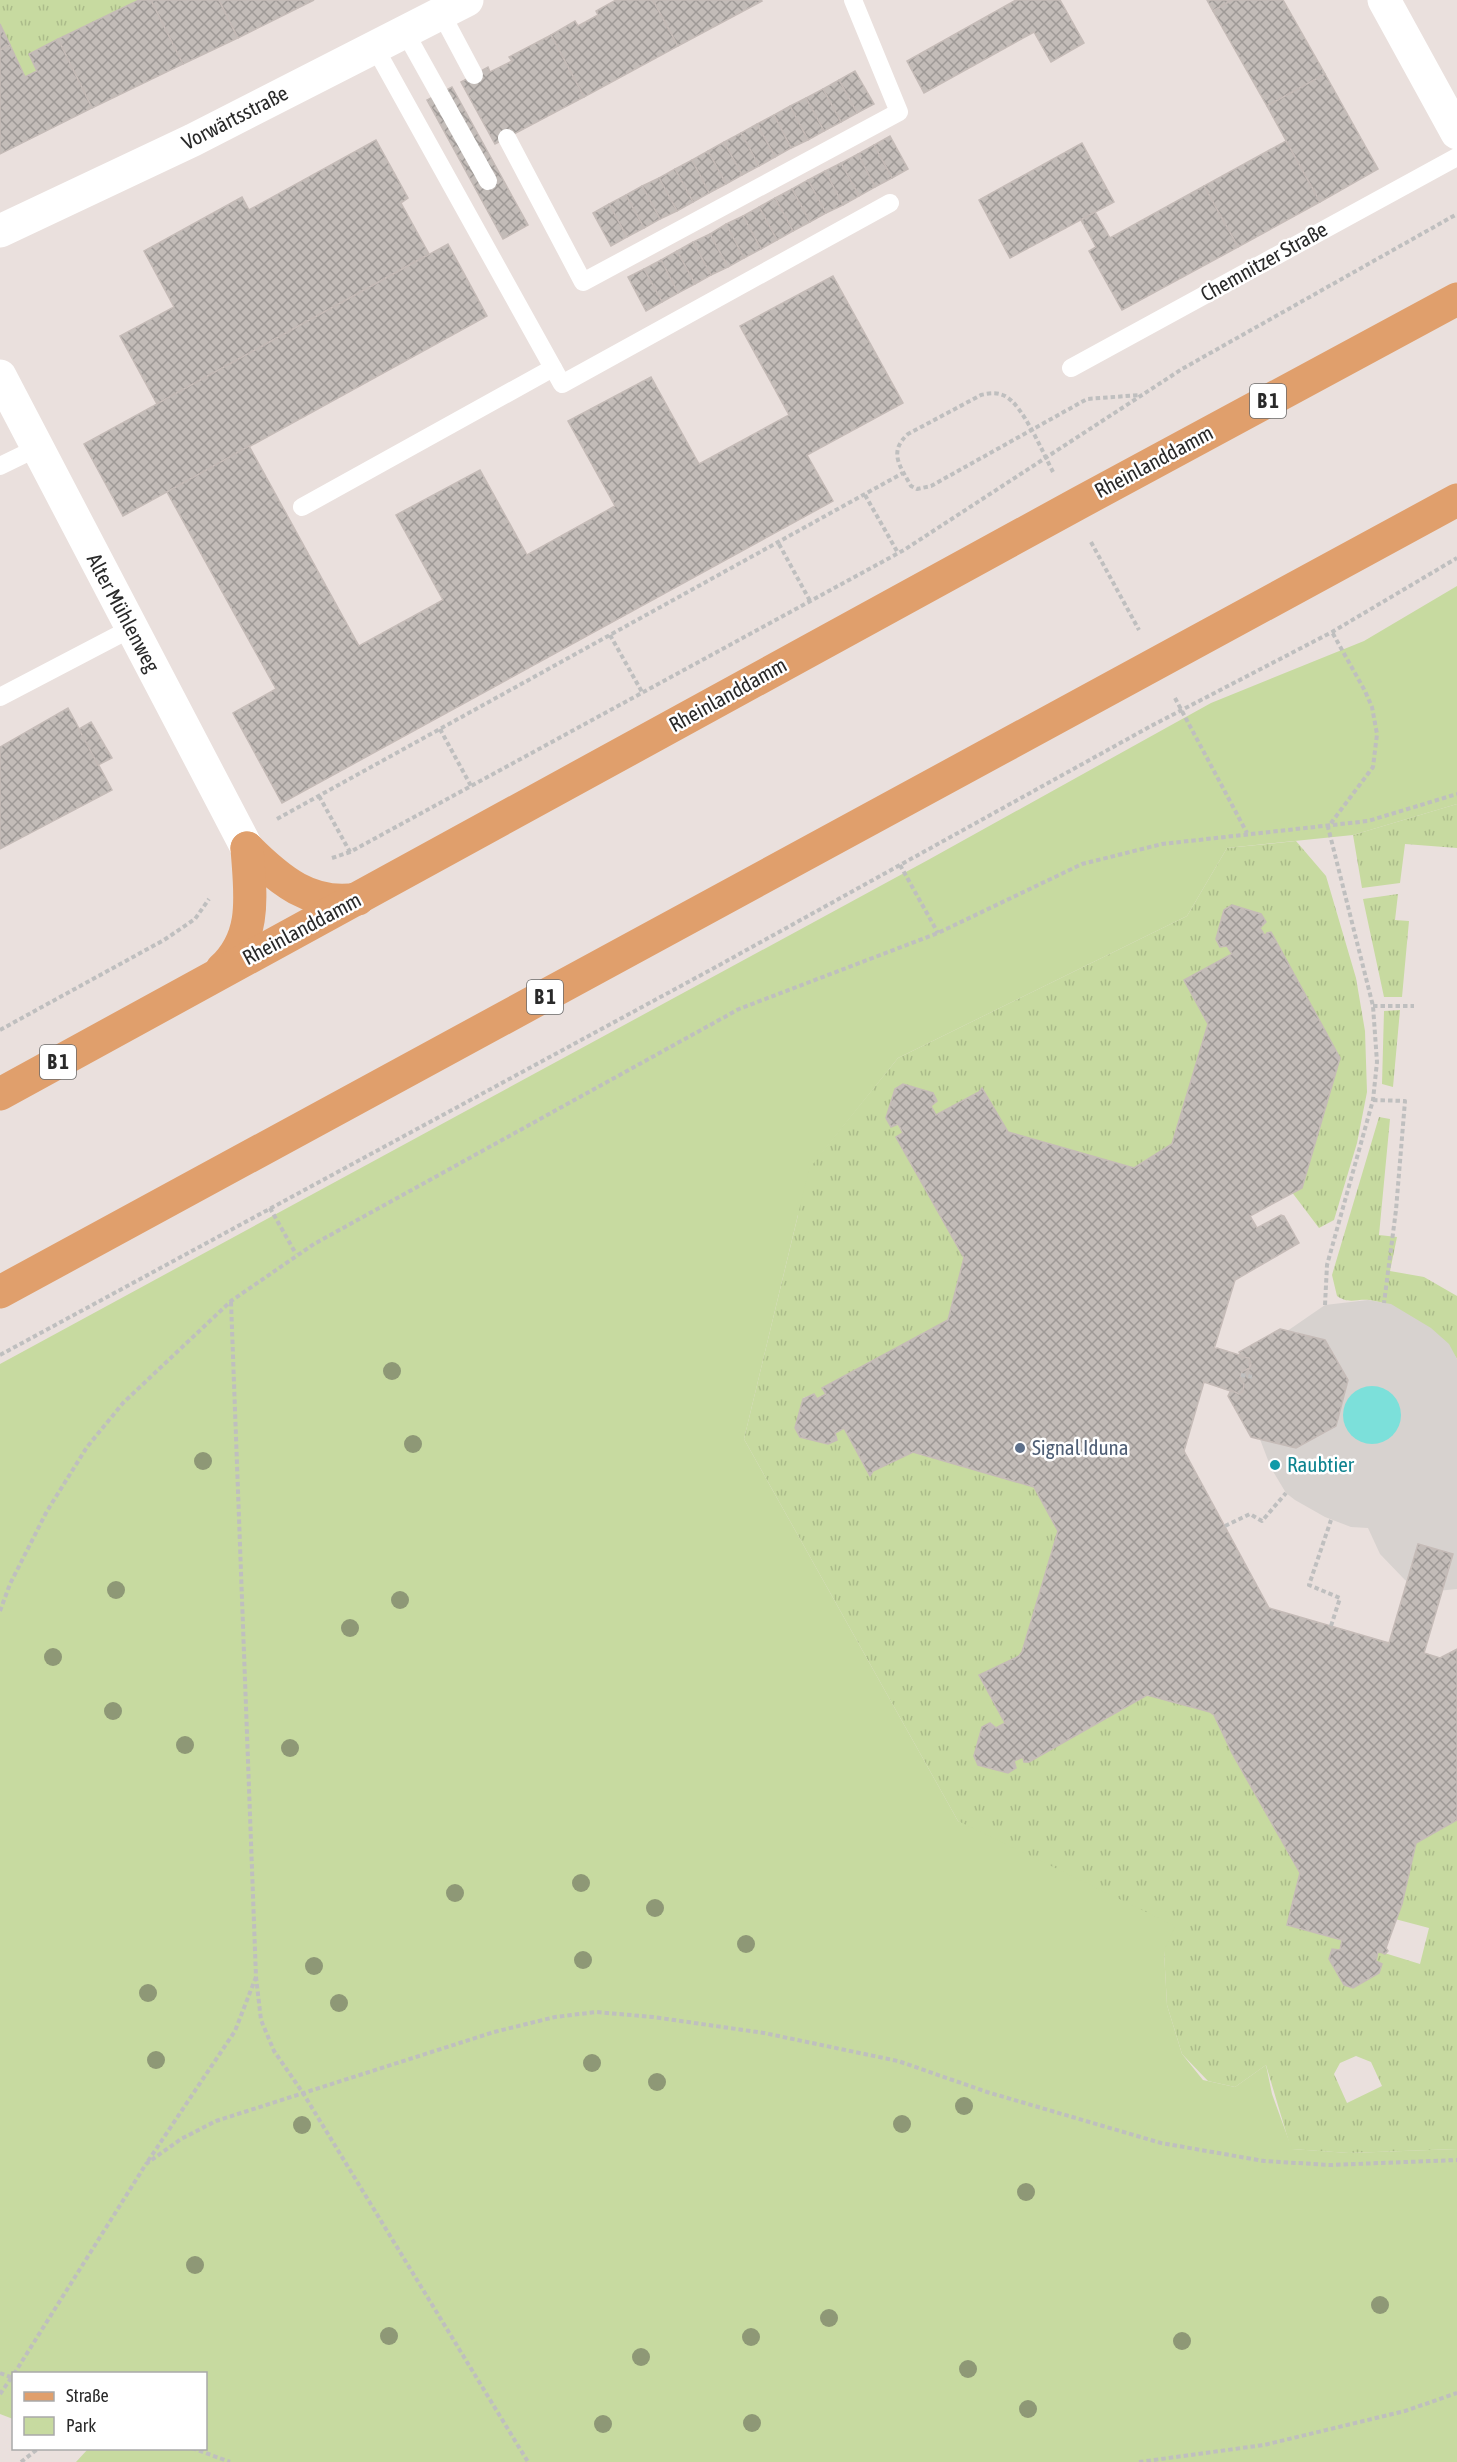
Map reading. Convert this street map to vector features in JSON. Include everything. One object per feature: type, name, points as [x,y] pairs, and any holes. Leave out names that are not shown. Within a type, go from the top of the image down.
[{"type":"main road","name":"Rheinlanddamm","points":[[0,1094],[1089,497],[1457,299]]},
{"type":"main road","name":"B 1","points":[[0,1292],[1457,500]]},
{"type":"main road","points":[[247,848],[274,876],[306,893],[338,902],[358,898]]},
{"type":"main road","points":[[213,976],[232,959],[246,936],[249,913],[247,848]]},
{"type":"street","points":[[1384,0],[1457,133]]},
{"type":"street","name":"Vorwärtsstraße","points":[[0,231],[193,140],[454,7]]},
{"type":"street","name":"Alter Mühlenweg","points":[[0,376],[130,629],[247,848]]},
{"type":"lane","points":[[507,138],[583,282],[899,112],[853,0]]},
{"type":"lane","points":[[454,7],[474,75]]},
{"type":"lane","points":[[405,32],[488,182]]},
{"type":"lane","points":[[374,46],[562,384],[890,203]]},
{"type":"lane","name":"Chemnitzer Straße","points":[[1071,368],[1457,157]]},
{"type":"lane","points":[[302,507],[553,368]]},
{"type":"lane","points":[[0,466],[37,448]]},
{"type":"lane","points":[[0,697],[130,629]]},
{"type":"path","points":[[330,859],[350,852],[898,553],[1182,369],[1457,214]]},
{"type":"path","points":[[1053,473],[1025,420],[1014,402],[1004,395],[981,395],[908,434],[900,441],[896,452],[903,473],[911,486],[917,489],[931,486],[1088,399],[1141,395]]},
{"type":"path","points":[[271,822],[903,473]]},
{"type":"path","points":[[865,495],[898,553]]},
{"type":"path","points":[[1088,536],[1144,641]]},
{"type":"path","points":[[779,543],[810,600]]},
{"type":"path","points":[[0,1355],[900,865],[1150,726],[1332,632],[1457,558]]},
{"type":"path","points":[[1328,827],[1372,767],[1377,734],[1372,707],[1365,691],[1332,632]]},
{"type":"path","points":[[610,635],[642,692]]},
{"type":"path","points":[[1173,693],[1247,832]]},
{"type":"path","points":[[440,729],[471,786]]},
{"type":"path","points":[[0,1611],[10,1584],[47,1511],[87,1447],[123,1403],[231,1301],[296,1254],[739,1009],[938,933],[1082,864],[1162,843],[1247,832],[1328,827],[1368,821],[1457,794]]},
{"type":"path","points":[[319,796],[350,852]]},
{"type":"path","points":[[1325,1305],[1327,1265],[1373,1100],[1377,1062],[1373,1006],[1328,827]]},
{"type":"path","points":[[900,865],[938,933]]},
{"type":"path","points":[[0,1030],[164,940],[195,919],[212,894]]},
{"type":"path","points":[[1373,1006],[1414,1006]]},
{"type":"path","points":[[1373,1100],[1405,1101],[1396,1210],[1384,1303]]},
{"type":"path","points":[[270,1208],[296,1254]]},
{"type":"path","points":[[231,1301],[256,1977],[261,2020],[274,2051],[303,2093],[528,2462]]},
{"type":"path","points":[[1241,1375],[1252,1377]]},
{"type":"path","points":[[1225,1526],[1250,1514],[1262,1521],[1286,1493]]},
{"type":"path","points":[[1330,1626],[1340,1598],[1309,1585],[1331,1520]]},
{"type":"path","points":[[16,2372],[146,2164],[235,2031],[256,1977]]},
{"type":"path","points":[[146,2164],[181,2139],[216,2121],[494,2032],[555,2017],[596,2012],[653,2017],[764,2033],[898,2061],[987,2092],[1161,2143],[1264,2162],[1330,2165],[1457,2160]]},
{"type":"path","points":[[0,2394],[12,2377]]},
{"type":"path","points":[[1139,2462],[1264,2445],[1405,2411],[1457,2393]]},
{"type":"path","points":[[21,2462],[36,2450]]},
{"type":"path","points":[[197,2450],[230,2462]]},
{"type":"green space","points":[[0,0],[260,0],[0,126]]},
{"type":"green space","points":[[1457,586],[1457,804],[1353,835],[1227,848],[1187,916],[898,1058],[809,1169],[744,1439],[958,1821],[1175,1926],[1164,1951],[1167,2005],[1182,2054],[1203,2080],[1235,2087],[1266,2065],[1272,2094],[1292,2149],[1349,2153],[1457,2149],[1457,2462],[76,2462],[87,2450],[207,2450],[207,2372],[12,2372],[12,2419],[0,2414],[0,1364],[928,860],[1211,703],[1364,641]]},
{"type":"green space","points":[[1457,804],[1457,848],[1405,844],[1400,883],[1362,888],[1353,835]]},
{"type":"green space","points":[[1296,841],[1326,876],[1356,978],[1365,1031],[1367,1092],[1357,1143],[1334,1220],[1319,1228],[1291,1191],[1295,976],[1271,933],[1265,936],[1260,928],[1266,922],[1261,914],[1232,905],[1224,910],[1216,939],[1220,947],[1227,946],[1232,954],[1184,980],[1208,1024],[1172,1144],[1134,1168],[1008,1132],[982,1088],[979,1092],[936,1115],[931,1106],[937,1101],[932,1093],[904,1084],[891,1127],[898,1124],[903,1133],[897,1137],[964,1258],[948,1320],[823,1388],[826,1394],[817,1399],[814,1394],[803,1398],[795,1428],[800,1437],[828,1444],[837,1440],[835,1433],[844,1428],[870,1476],[873,1471],[913,1452],[1034,1487],[1058,1531],[1022,1652],[1019,1656],[979,1676],[1005,1723],[996,1728],[991,1723],[982,1727],[974,1756],[978,1765],[1008,1773],[1016,1768],[1014,1761],[1023,1757],[1024,1762],[1029,1762],[1147,1695],[1210,1712],[1214,1715],[1300,1873],[1287,1925],[1342,1940],[1340,1950],[1332,1949],[1329,1959],[1344,1985],[1353,1988],[1379,1973],[1382,1964],[1376,1961],[1378,1951],[1420,1964],[1429,1928],[1395,1919],[1416,1843],[1457,1820],[1457,2149],[1349,2153],[1291,2149],[1266,2065],[1235,2087],[1208,2081],[1182,2054],[1167,2005],[1164,1951],[958,1821],[744,1439],[798,1215],[775,1210],[898,1058],[1187,916],[1227,848]],"holes":[[[1356,2056],[1371,2062],[1382,2086],[1347,2103],[1334,2074],[1340,2063]]]},
{"type":"green space","points":[[1398,894],[1395,920],[1409,921],[1402,997],[1384,997],[1363,899]]},
{"type":"green space","points":[[1400,1010],[1393,1087],[1382,1084],[1384,1011]]},
{"type":"green space","points":[[1379,1117],[1390,1119],[1379,1235],[1397,1237],[1390,1271],[1424,1277],[1457,1296],[1457,1359],[1430,1330],[1405,1313],[1380,1302],[1349,1301],[1337,1296],[1332,1275]]},
{"type":"shaded area","points":[[1368,1300],[1391,1304],[1431,1328],[1449,1344],[1457,1359],[1457,1589],[1437,1591],[1405,1580],[1380,1554],[1368,1528],[1351,1527],[1325,1517],[1286,1493],[1271,1468],[1253,1421],[1280,1336],[1325,1305]]},
{"type":"water","points":[[1366,1386],[1378,1386],[1393,1394],[1401,1409],[1401,1421],[1393,1436],[1378,1444],[1366,1444],[1351,1436],[1343,1421],[1343,1409],[1351,1394]]},
{"type":"building","points":[[139,0],[151,0],[183,64],[92,108],[58,39]]},
{"type":"building","points":[[151,0],[219,0],[238,38],[183,64]]},
{"type":"building","points":[[219,0],[314,0],[238,38]]},
{"type":"building","points":[[616,0],[653,0],[678,46],[584,97],[551,35],[575,21],[578,26],[598,15],[596,11]]},
{"type":"building","points":[[653,0],[761,0],[762,1],[678,46]]},
{"type":"building","points":[[1016,0],[1060,0],[1084,43],[1051,62],[1034,32],[924,93],[907,61]]},
{"type":"building","points":[[1207,0],[1232,0],[1213,11]]},
{"type":"building","points":[[1232,0],[1283,0],[1325,74],[1267,106],[1213,11]]},
{"type":"building","points":[[0,24],[10,45],[0,50]]},
{"type":"building","points":[[551,35],[584,97],[495,144],[461,82],[488,67],[490,72],[512,61],[509,57]]},
{"type":"building","points":[[58,39],[92,108],[0,154],[0,50],[10,45],[25,77],[37,71],[29,54]]},
{"type":"building","points":[[855,71],[874,104],[857,113],[839,80]]},
{"type":"building","points":[[1325,74],[1378,169],[1320,202],[1267,106]]},
{"type":"building","points":[[839,80],[857,113],[841,122],[823,89]]},
{"type":"building","points":[[452,87],[528,225],[503,239],[427,100]]},
{"type":"building","points":[[823,89],[841,122],[824,131],[806,98]]},
{"type":"building","points":[[806,98],[824,131],[808,140],[790,106]]},
{"type":"building","points":[[790,106],[808,140],[791,148],[774,115]]},
{"type":"building","points":[[774,115],[791,148],[775,157],[757,124]]},
{"type":"building","points":[[757,124],[775,157],[759,166],[741,133]]},
{"type":"building","points":[[741,133],[759,166],[742,175],[724,142]]},
{"type":"building","points":[[890,136],[908,169],[892,178],[874,145]]},
{"type":"building","points":[[376,140],[408,198],[401,203],[429,254],[157,404],[120,336],[174,307],[144,251],[242,197],[249,210]]},
{"type":"building","points":[[1286,141],[1320,202],[1238,247],[1204,186]]},
{"type":"building","points":[[724,142],[742,175],[726,184],[708,151]]},
{"type":"building","points":[[1082,143],[1114,202],[1010,258],[979,200]]},
{"type":"building","points":[[874,145],[892,178],[875,187],[858,154]]},
{"type":"building","points":[[708,151],[726,184],[709,193],[692,160]]},
{"type":"building","points":[[858,154],[875,187],[859,196],[841,163]]},
{"type":"building","points":[[692,160],[709,193],[693,202],[675,169]]},
{"type":"building","points":[[841,163],[859,196],[843,205],[825,171]]},
{"type":"building","points":[[675,169],[693,202],[677,211],[659,178]]},
{"type":"building","points":[[825,171],[843,205],[826,213],[808,180]]},
{"type":"building","points":[[659,178],[677,211],[660,219],[642,186]]},
{"type":"building","points":[[808,180],[826,213],[810,222],[792,189]]},
{"type":"building","points":[[642,186],[660,219],[644,228],[626,195]]},
{"type":"building","points":[[1204,186],[1238,247],[1122,310],[1089,251],[1096,247],[1081,220],[1095,212],[1110,238]]},
{"type":"building","points":[[792,189],[810,222],[793,231],[775,198]]},
{"type":"building","points":[[626,195],[644,228],[627,237],[609,204]]},
{"type":"building","points":[[775,198],[793,231],[777,240],[759,207]]},
{"type":"building","points":[[609,204],[627,237],[611,246],[593,213]]},
{"type":"building","points":[[759,207],[777,240],[761,249],[743,216]]},
{"type":"building","points":[[743,216],[761,249],[744,258],[726,224]]},
{"type":"building","points":[[726,224],[744,258],[728,267],[710,234]]},
{"type":"building","points":[[710,234],[728,267],[711,275],[693,242]]},
{"type":"building","points":[[693,242],[711,275],[695,284],[677,251]]},
{"type":"building","points":[[448,244],[487,316],[123,516],[84,444]]},
{"type":"building","points":[[677,251],[695,284],[678,293],[661,260]]},
{"type":"building","points":[[661,260],[678,293],[662,302],[644,269]]},
{"type":"building","points":[[644,269],[662,302],[646,311],[628,277]]},
{"type":"building","points":[[833,276],[903,403],[807,455],[833,501],[282,803],[233,713],[276,689],[167,492],[249,446],[359,646],[443,600],[396,515],[480,470],[527,555],[615,506],[568,421],[651,377],[699,464],[789,415],[740,326]]},
{"type":"building","points":[[68,708],[112,790],[0,849],[0,747]]},
{"type":"building","points":[[91,722],[112,758],[98,765],[79,729]]},
{"type":"building","name":"Signal Iduna","points":[[1232,905],[1261,914],[1266,922],[1260,928],[1265,936],[1271,932],[1340,1058],[1302,1188],[1250,1216],[1257,1228],[1281,1215],[1284,1216],[1299,1243],[1235,1280],[1214,1349],[1249,1358],[1250,1368],[1242,1371],[1240,1379],[1244,1384],[1244,1389],[1239,1394],[1204,1382],[1184,1451],[1269,1608],[1389,1643],[1418,1544],[1453,1554],[1424,1653],[1440,1658],[1457,1649],[1457,1820],[1416,1843],[1402,1904],[1386,1948],[1388,1951],[1385,1954],[1378,1951],[1376,1961],[1382,1964],[1379,1973],[1353,1988],[1344,1985],[1329,1959],[1332,1949],[1340,1950],[1342,1940],[1287,1925],[1300,1873],[1232,1753],[1214,1715],[1210,1712],[1147,1695],[1029,1762],[1024,1762],[1023,1757],[1014,1761],[1016,1768],[1008,1773],[978,1765],[974,1756],[982,1727],[990,1723],[996,1728],[1005,1723],[979,1675],[1019,1656],[1022,1652],[1058,1531],[1034,1487],[913,1452],[873,1471],[870,1476],[844,1428],[835,1433],[837,1440],[828,1444],[800,1437],[795,1428],[803,1399],[814,1394],[817,1399],[826,1394],[822,1388],[948,1320],[964,1258],[896,1137],[903,1133],[898,1124],[891,1127],[886,1118],[895,1089],[903,1084],[933,1093],[937,1101],[931,1106],[936,1115],[979,1092],[982,1088],[1008,1132],[1134,1168],[1172,1144],[1208,1024],[1184,980],[1232,954],[1227,946],[1220,947],[1216,939],[1224,910]]},
{"type":"building","points":[[1280,1329],[1325,1340],[1348,1380],[1336,1426],[1296,1448],[1251,1437],[1228,1396],[1231,1390],[1239,1394],[1243,1391],[1244,1384],[1240,1379],[1242,1371],[1249,1369],[1251,1365],[1249,1358],[1241,1357],[1239,1352]]},
{"type":"place","name":"Signal Iduna","points":[[1020,1448]]},
{"type":"place","name":"Raubtier","points":[[1275,1465]]}]
